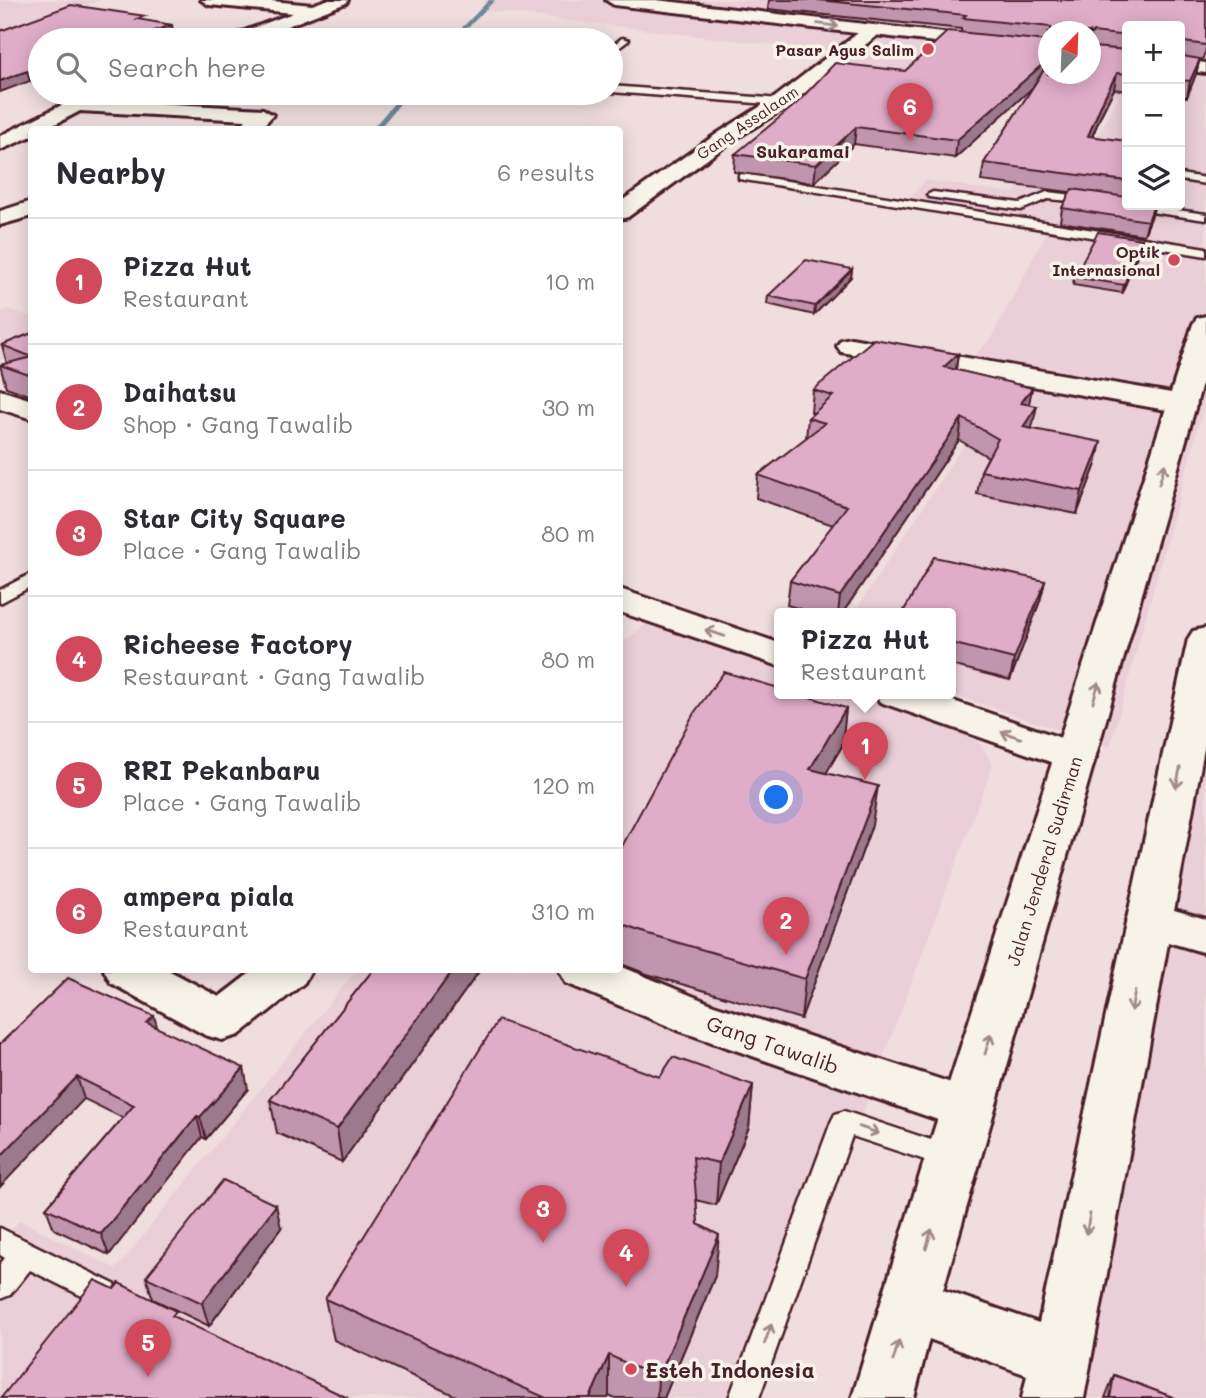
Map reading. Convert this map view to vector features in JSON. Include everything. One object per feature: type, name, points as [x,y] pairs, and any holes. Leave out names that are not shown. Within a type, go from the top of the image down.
[{"type":"street","points":[[209,0],[317,10]]},
{"type":"street","points":[[269,28],[340,0]]},
{"type":"street","points":[[614,0],[1038,49]]},
{"type":"street","points":[[733,13],[751,0]]},
{"type":"street","name":"Gang Assalaam","points":[[623,210],[725,137],[781,102],[873,30]]},
{"type":"street","points":[[1185,66],[1206,68]]},
{"type":"street","points":[[35,126],[76,105],[263,115],[251,126]]},
{"type":"street","points":[[0,144],[28,130]]},
{"type":"street","points":[[0,218],[28,209]]},
{"type":"street","name":"Jalan Jenderal Sudirman","points":[[883,1398],[960,1134],[1206,324]]},
{"type":"street","points":[[851,346],[1183,404]]},
{"type":"street","points":[[0,400],[28,409]]},
{"type":"street","points":[[623,601],[774,653]]},
{"type":"street","points":[[910,1304],[1057,1379],[1149,920],[1197,727],[1206,639]]},
{"type":"street","points":[[908,699],[1076,757]]},
{"type":"street","points":[[1149,920],[1206,936]]},
{"type":"street","points":[[134,973],[222,1021],[283,973]]},
{"type":"street","name":"Gang Tawalib","points":[[590,973],[960,1134]]},
{"type":"lane","points":[[623,90],[781,102]]},
{"type":"lane","points":[[743,177],[1206,252]]},
{"type":"lane","points":[[1185,178],[1206,181]]},
{"type":"lane","points":[[933,195],[1021,207],[1047,195],[1122,204]]},
{"type":"lane","points":[[1173,210],[1206,217]]},
{"type":"lane","points":[[0,598],[28,580]]},
{"type":"lane","points":[[744,1398],[844,1122],[960,1134]]},
{"type":"lane","points":[[0,1286],[13,1248],[136,1309]]},
{"type":"shaded area","points":[[0,0],[101,0],[59,16],[50,28],[28,28],[28,39],[0,38]]},
{"type":"shaded area","points":[[486,0],[1206,0],[1206,399],[1110,747],[956,696],[956,608],[857,608],[976,426],[920,411],[991,338],[1051,224],[908,201],[925,180],[1014,193],[1043,146],[1089,152],[1119,96],[915,71],[831,70],[848,54],[481,10]]},
{"type":"shaded area","points":[[8,309],[28,316],[28,346],[0,360],[0,313]]},
{"type":"shaded area","points":[[651,620],[774,663],[774,699],[876,699],[974,734],[993,765],[756,1398],[0,1398],[0,1244],[20,1220],[116,1269],[354,973],[623,973],[623,643]]},
{"type":"shaded area","points":[[1206,758],[1206,1398],[1041,1398],[1055,1332],[1174,925]]},
{"type":"building","points":[[818,0],[1206,0],[1206,45],[1185,42],[1185,21],[1122,21],[1122,35],[1101,33],[1101,21],[1038,21],[1038,26],[963,18],[966,15]]},
{"type":"building","points":[[71,5],[145,16],[137,19],[172,25],[163,28],[28,28],[28,71],[0,81],[0,31]]},
{"type":"building","points":[[948,31],[1038,40],[1038,68],[957,140],[856,127],[816,165],[735,154],[796,104],[835,63],[905,71]]},
{"type":"building","points":[[1101,48],[1122,50],[1122,74],[1117,73],[1088,136],[1122,140],[1122,180],[984,163],[1038,79],[1038,84],[1101,84]]},
{"type":"building","points":[[1185,56],[1200,59],[1190,81],[1185,80]]},
{"type":"building","points":[[1072,189],[1122,196],[1122,210],[1152,210],[1148,221],[1062,208]]},
{"type":"building","points":[[1098,232],[1142,239],[1124,285],[1074,277]]},
{"type":"building","points":[[806,260],[852,269],[815,306],[768,296]]},
{"type":"building","points":[[28,335],[28,355],[2,345]]},
{"type":"building","points":[[874,339],[958,354],[944,367],[1032,388],[1021,403],[1037,406],[1023,427],[1101,442],[1082,491],[981,471],[998,439],[962,418],[840,596],[790,581],[847,506],[758,475],[825,423],[808,418],[833,396],[813,390]]},
{"type":"building","points":[[28,358],[28,375],[0,365]]},
{"type":"building","points":[[934,557],[1045,581],[1014,659],[956,644],[956,608],[905,608]]},
{"type":"building","points":[[724,672],[774,687],[774,699],[816,699],[846,708],[810,769],[878,786],[805,979],[623,925],[623,844],[694,713]]},
{"type":"building","points":[[371,973],[451,973],[337,1129],[270,1100]]},
{"type":"building","points":[[68,978],[154,1016],[147,1023],[244,1068],[200,1117],[197,1116],[101,1234],[46,1208],[134,1105],[77,1077],[0,1157],[0,1044]]},
{"type":"building","points":[[498,1020],[660,1077],[673,1057],[753,1085],[719,1163],[693,1157],[698,1224],[719,1235],[658,1378],[609,1355],[590,1398],[546,1398],[325,1299]]},
{"type":"building","points":[[223,1180],[276,1205],[202,1303],[146,1277]]},
{"type":"building","points":[[95,1280],[114,1289],[119,1283],[176,1311],[172,1316],[348,1398],[1,1398]]},
{"type":"building","points":[[1114,1375],[1175,1398],[1110,1398]]},
{"type":"waterway","points":[[465,28],[492,0]]},
{"type":"waterway","points":[[377,126],[396,105]]},
{"type":"place","name":"Pasar Agus Salim","points":[[928,49]]},
{"type":"place","name":"ampera piala","points":[[910,141]]},
{"type":"place","name":"Optik Internasional","points":[[1174,260]]},
{"type":"place","name":"Pizza Hut","points":[[865,780]]},
{"type":"place","name":"Daihatsu","points":[[786,955]]},
{"type":"place","name":"Star City Square","points":[[543,1243]]},
{"type":"place","name":"Richeese Factory","points":[[626,1287]]},
{"type":"place","name":"Esteh Indonesia","points":[[631,1369]]},
{"type":"place","name":"RRI Pekanbaru","points":[[148,1377]]},
{"type":"district","name":"Sukaramai","points":[[803,151]]}]
